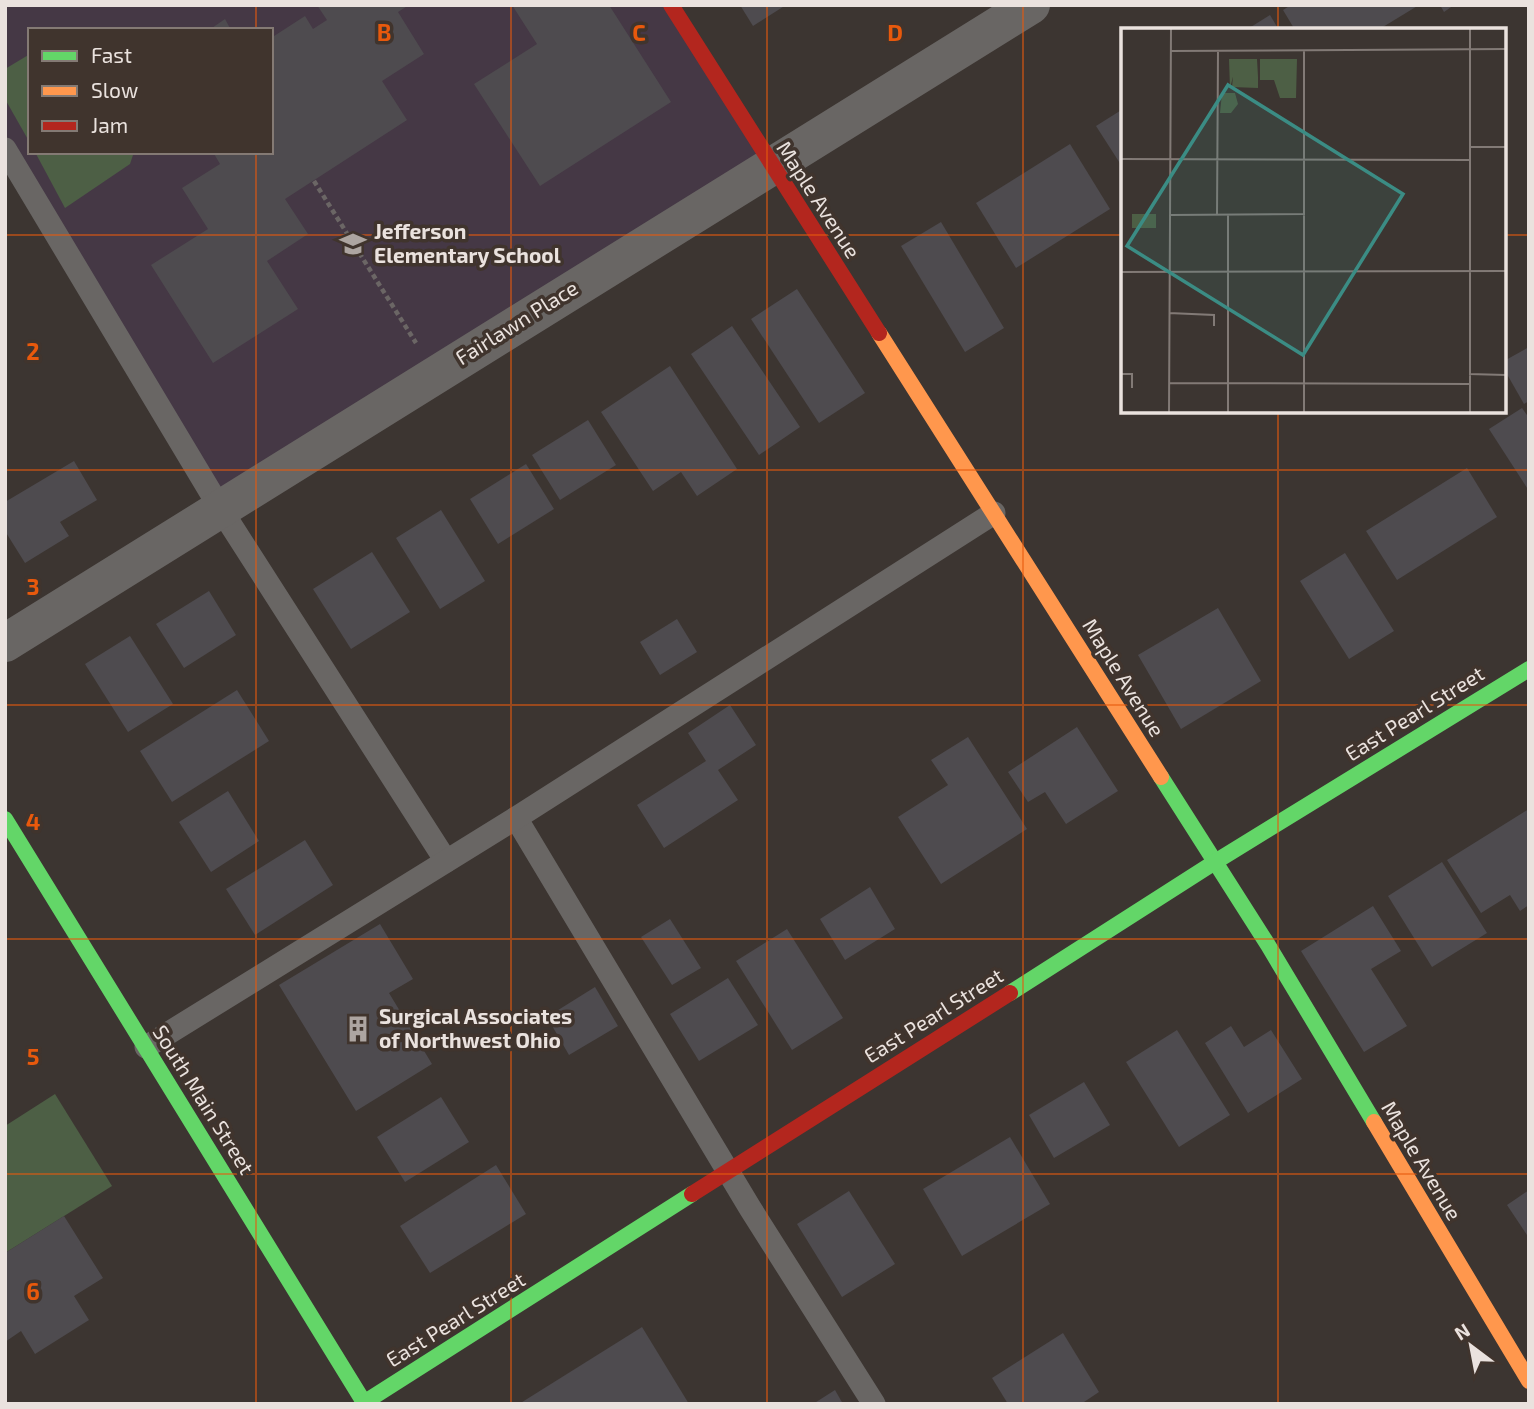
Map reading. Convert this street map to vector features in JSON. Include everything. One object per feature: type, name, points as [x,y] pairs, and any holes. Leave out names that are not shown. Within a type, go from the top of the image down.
[{"type":"street","name":"Maple Avenue","points":[[671,5],[1268,945],[1529,1381]]},
{"type":"street","name":"Fairlawn Place","points":[[5,643],[1031,5]]},
{"type":"street","name":"East Pearl Street","points":[[364,1403],[1215,862],[1529,669]]},
{"type":"street","name":"South Main Street","points":[[5,819],[364,1403]]},
{"type":"lane","points":[[5,149],[220,508],[446,862]]},
{"type":"lane","points":[[146,1047],[516,818],[994,513]]},
{"type":"lane","points":[[516,818],[728,1172],[874,1404]]},
{"type":"path","points":[[314,181],[435,374]]},
{"type":"shaded area","name":"Jefferson Elementary School","points":[[5,5],[671,5],[771,166],[220,508],[5,149]]},
{"type":"green space","points":[[28,55],[28,139],[5,99],[5,69]]},
{"type":"green space","points":[[36,154],[133,154],[130,164],[65,208]]},
{"type":"green space","points":[[55,1094],[112,1186],[5,1253],[5,1126]]},
{"type":"building","points":[[317,5],[409,5],[398,12],[424,54],[382,81],[407,120],[285,199],[308,234],[267,261],[298,309],[213,363],[151,265],[208,229],[182,188],[220,164],[214,154],[273,154],[273,37],[305,16],[313,29],[327,20]]},
{"type":"building","points":[[512,5],[609,5],[671,102],[540,186],[474,84],[537,44]]},
{"type":"building","points":[[740,5],[786,5],[753,26]]},
{"type":"building","points":[[1291,5],[1419,5],[1381,28],[1294,28],[1283,10]]},
{"type":"building","points":[[1440,5],[1454,5],[1444,12]]},
{"type":"building","points":[[1270,15],[1278,28],[1249,28]]},
{"type":"building","points":[[225,19],[230,28],[212,28]]},
{"type":"building","points":[[1121,110],[1121,165],[1096,126]]},
{"type":"building","points":[[1070,144],[1110,209],[1016,268],[976,203]]},
{"type":"building","points":[[941,222],[1004,328],[965,352],[901,246]]},
{"type":"building","points":[[797,289],[865,393],[819,423],[751,319]]},
{"type":"building","points":[[732,326],[800,427],[759,455],[691,354]]},
{"type":"building","points":[[1529,347],[1529,401],[1524,404],[1506,372],[1506,360]]},
{"type":"building","points":[[670,366],[737,469],[697,496],[681,472],[653,491],[601,412]]},
{"type":"building","points":[[1522,408],[1529,418],[1529,491],[1489,429]]},
{"type":"building","points":[[588,420],[616,465],[560,500],[532,455]]},
{"type":"building","points":[[74,461],[97,500],[60,522],[69,536],[25,563],[5,531],[5,502]]},
{"type":"building","points":[[526,464],[554,509],[498,544],[470,499]]},
{"type":"building","points":[[1467,468],[1497,517],[1397,580],[1366,531]]},
{"type":"building","points":[[441,510],[485,581],[440,609],[396,538]]},
{"type":"building","points":[[372,552],[410,612],[351,649],[313,589]]},
{"type":"building","points":[[1345,553],[1394,631],[1349,659],[1300,581]]},
{"type":"building","points":[[209,591],[236,635],[184,668],[156,624]]},
{"type":"building","points":[[1218,608],[1261,681],[1181,729],[1138,655]]},
{"type":"building","points":[[677,619],[697,652],[660,675],[640,642]]},
{"type":"building","points":[[130,636],[173,704],[128,732],[85,664]]},
{"type":"building","points":[[237,690],[269,741],[172,802],[140,751]]},
{"type":"building","points":[[730,705],[756,745],[718,770],[738,800],[664,848],[637,805],[706,761],[688,733]]},
{"type":"building","points":[[1077,727],[1118,791],[1066,824],[1045,792],[1028,802],[1008,772]]},
{"type":"building","points":[[968,737],[1027,829],[941,884],[898,817],[948,785],[931,760]]},
{"type":"building","points":[[228,791],[259,841],[211,872],[179,822]]},
{"type":"building","points":[[1529,809],[1529,905],[1520,911],[1510,895],[1481,913],[1447,860]]},
{"type":"building","points":[[305,840],[333,885],[255,935],[226,889]]},
{"type":"building","points":[[1442,862],[1487,933],[1432,967],[1388,896]]},
{"type":"building","points":[[870,887],[895,929],[845,960],[820,919]]},
{"type":"building","points":[[1373,906],[1401,951],[1371,969],[1407,1026],[1364,1052],[1301,951]]},
{"type":"building","points":[[670,919],[701,968],[672,985],[641,937]]},
{"type":"building","name":"Surgical Associates of Northwest Ohio","points":[[380,924],[413,979],[389,993],[432,1064],[356,1111],[279,985]]},
{"type":"building","points":[[787,929],[843,1018],[792,1050],[736,961]]},
{"type":"building","points":[[728,978],[758,1025],[699,1061],[670,1014]]},
{"type":"building","points":[[595,987],[618,1026],[569,1055],[547,1017]]},
{"type":"building","points":[[1231,1026],[1244,1047],[1271,1030],[1302,1079],[1248,1113],[1205,1043]]},
{"type":"building","points":[[1177,1030],[1230,1115],[1179,1147],[1126,1062]]},
{"type":"building","points":[[1084,1082],[1110,1125],[1054,1158],[1029,1115]]},
{"type":"building","points":[[441,1097],[469,1142],[405,1182],[377,1137]]},
{"type":"building","points":[[1010,1137],[1050,1204],[962,1256],[923,1189]]},
{"type":"building","points":[[496,1165],[526,1214],[430,1273],[400,1226]]},
{"type":"building","points":[[1529,1190],[1529,1238],[1507,1205]]},
{"type":"building","points":[[849,1191],[895,1264],[842,1297],[797,1224]]},
{"type":"building","points":[[64,1216],[103,1278],[74,1296],[89,1320],[35,1354],[21,1331],[5,1342],[5,1253]]},
{"type":"building","points":[[642,1327],[689,1404],[519,1404]]},
{"type":"building","points":[[1063,1333],[1099,1392],[1081,1404],[1008,1404],[992,1378]]},
{"type":"building","points":[[835,1390],[843,1404],[813,1404]]},
{"type":"traffic: fast","points":[[1010,993],[1215,862],[1529,669]]},
{"type":"traffic: fast","points":[[1161,777],[1268,945],[1374,1122]]},
{"type":"traffic: fast","points":[[5,819],[365,1404]]},
{"type":"traffic: fast","points":[[362,1404],[692,1194]]},
{"type":"traffic: slow","points":[[879,333],[1161,777]]},
{"type":"traffic: slow","points":[[1374,1122],[1529,1381]]},
{"type":"traffic: jam","points":[[671,5],[879,333]]},
{"type":"traffic: jam","points":[[692,1194],[1010,993]]},
{"type":"place","name":"Jefferson Elementary School","points":[[353,244]]},
{"type":"place","name":"Surgical Associates of Northwest Ohio","points":[[358,1029]]}]
